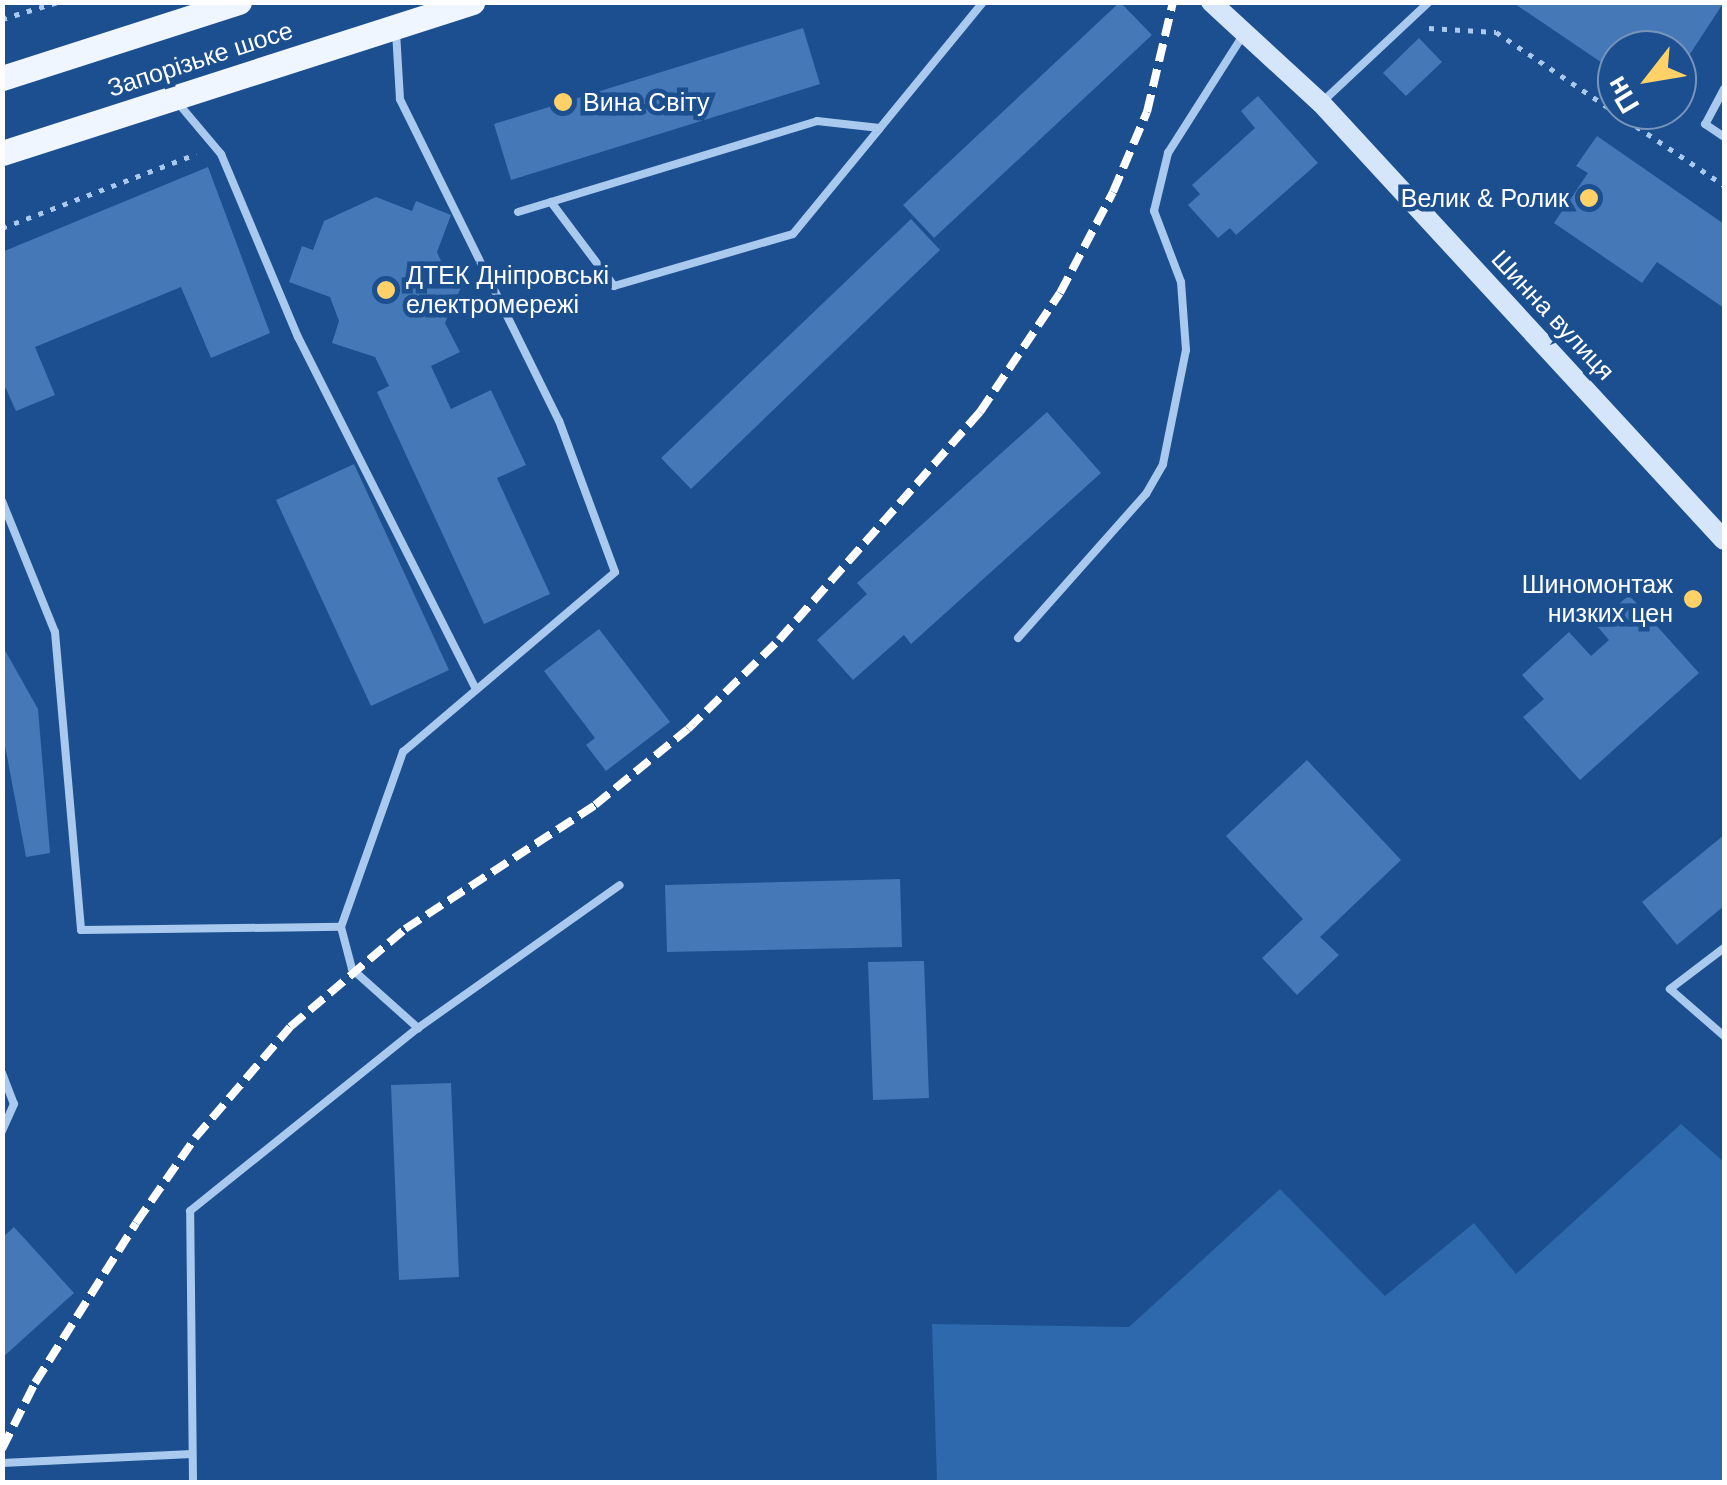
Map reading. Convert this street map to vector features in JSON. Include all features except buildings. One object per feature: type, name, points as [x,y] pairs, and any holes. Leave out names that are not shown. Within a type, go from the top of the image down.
[{"type":"main road","name":"Запорізьке шосе","points":[[2,78],[239,2]]},
{"type":"main road","name":"Запорізьке шосе","points":[[2,153],[472,2]]},
{"type":"street","name":"Шинна вулиця","points":[[1211,2],[1322,102],[1724,540]]},
{"type":"lane","points":[[551,202],[614,286],[793,234],[983,2]]},
{"type":"lane","points":[[1322,102],[1429,2]]},
{"type":"lane","points":[[396,26],[400,99],[559,421],[615,572],[403,752],[342,928],[352,969],[418,1028]]},
{"type":"lane","points":[[1018,638],[1146,494],[1163,464],[1186,350],[1181,282],[1154,211],[1168,153],[1245,33]]},
{"type":"lane","points":[[1724,89],[1704,124],[1724,137]]},
{"type":"lane","points":[[175,100],[221,154],[298,337],[476,690]]},
{"type":"lane","points":[[518,212],[817,120],[880,128]]},
{"type":"lane","points":[[2,501],[56,632],[81,930],[342,928]]},
{"type":"lane","points":[[193,1482],[190,1211],[418,1028],[620,885]]},
{"type":"lane","points":[[1724,948],[1670,989],[1724,1036]]},
{"type":"lane","points":[[2,1073],[14,1104],[2,1131]]},
{"type":"lane","points":[[2,1463],[192,1454]]},
{"type":"path","points":[[2,19],[58,2]]},
{"type":"path","points":[[1403,27],[1496,32],[1724,185]]},
{"type":"path","points":[[2,228],[198,153]]},
{"type":"shaded area","points":[[1681,1124],[1724,1162],[1724,1482],[937,1482],[932,1324],[1129,1327],[1280,1189],[1385,1296],[1474,1223],[1516,1274]]},
{"type":"railway","points":[[2,1449],[35,1383],[136,1223],[195,1138],[290,1027],[405,929],[595,805],[688,729],[779,640],[980,412],[1060,293],[1113,192],[1147,112],[1173,2]]},
{"type":"place","name":"Вина Світу","points":[[563,102]]},
{"type":"place","name":"Велик & Ролик","points":[[1589,198]]},
{"type":"place","name":"ДТЕК Дніпровські електромережі","points":[[386,290]]},
{"type":"place","name":"Шиномонтаж низких цен","points":[[1693,599]]}]
